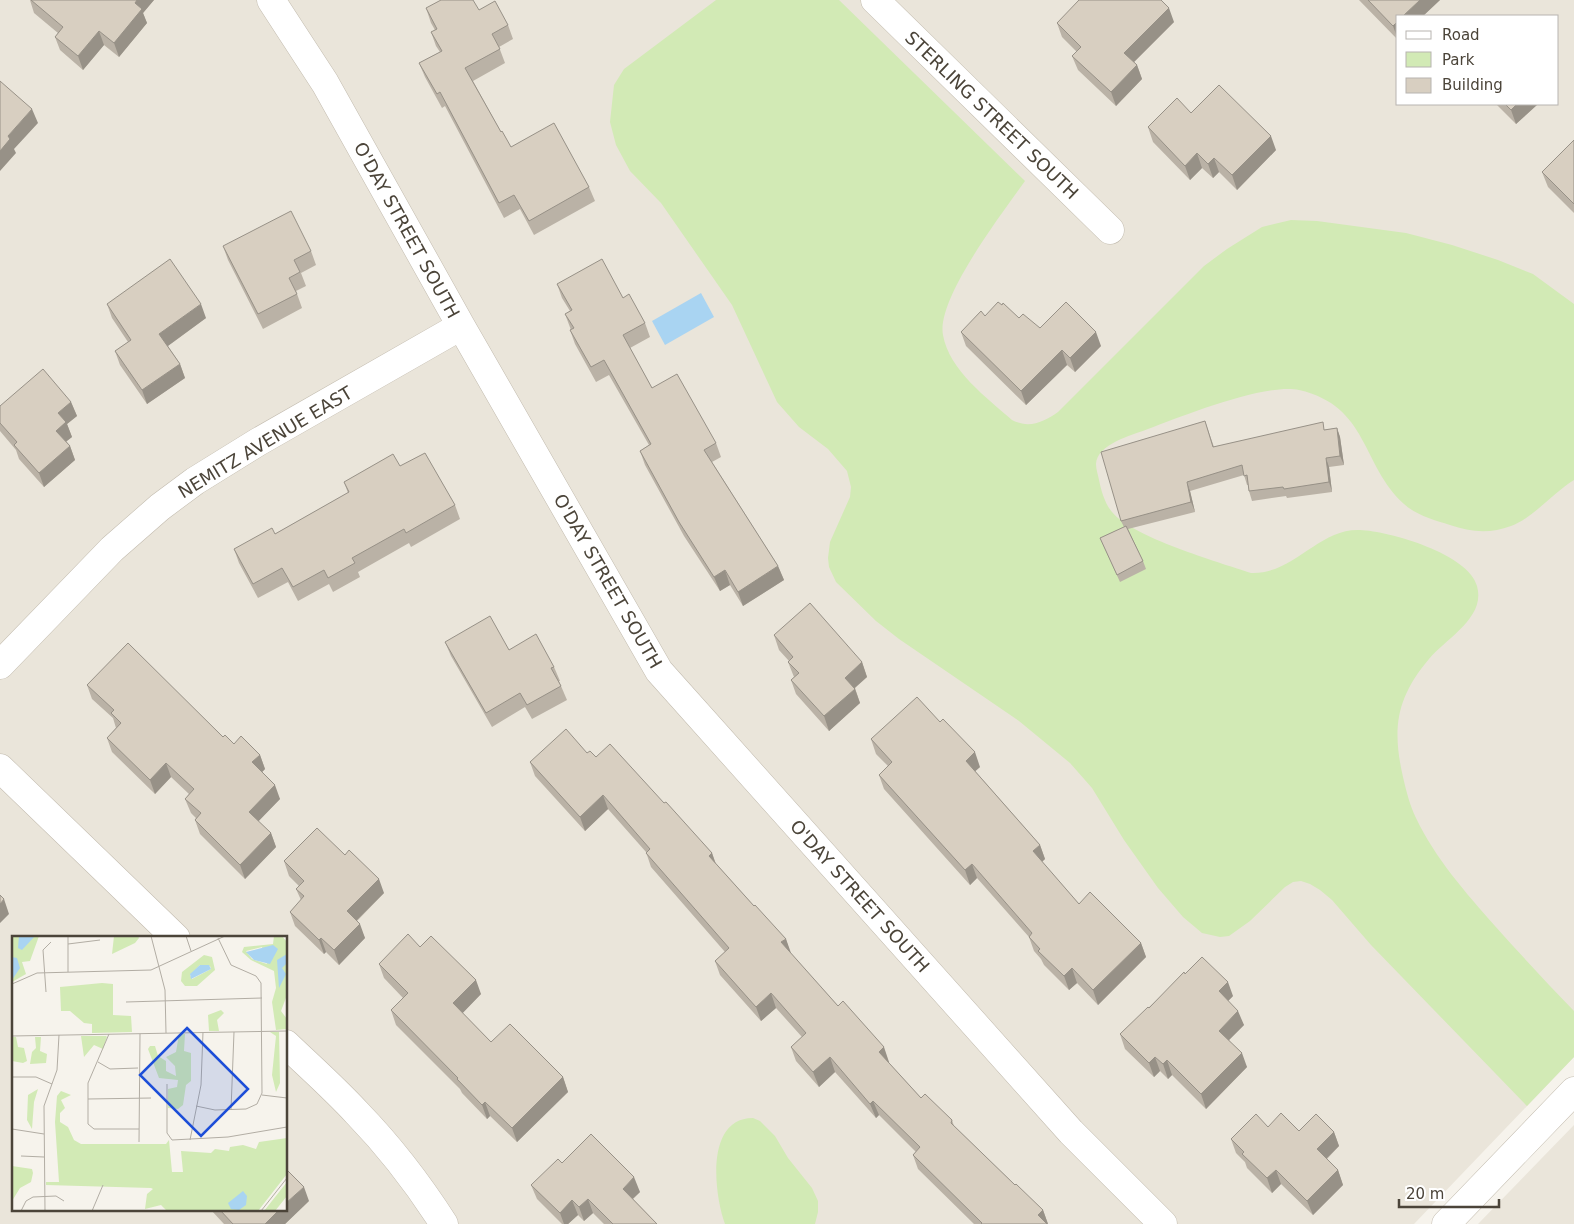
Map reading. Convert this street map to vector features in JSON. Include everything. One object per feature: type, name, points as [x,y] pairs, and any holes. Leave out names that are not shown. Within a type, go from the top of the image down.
[{"type":"street","name":"O'DAY STREET SOUTH","points":[[271,0],[325,83],[461,326],[659,671],[1070,1132],[1163,1224]]},
{"type":"street","name":"STERLING STREET SOUTH","points":[[875,0],[1110,230]]},
{"type":"street","name":"NEMITZ AVENUE EAST","points":[[0,665],[112,549],[160,506],[244,450],[461,326]]},
{"type":"street","points":[[0,768],[174,936]]},
{"type":"street","points":[[288,1046],[372,1128],[413,1179],[444,1224]]},
{"type":"street","points":[[1446,1224],[1574,1091]]},
{"type":"shaded area","points":[[0,0],[1574,0],[1574,1057],[1414,1224],[0,1224]]},
{"type":"shaded area","points":[[1574,1125],[1574,1224],[1478,1224]]},
{"type":"green space","points":[[716,0],[839,0],[1025,181],[973,256],[960,279],[944,319],[943,335],[953,360],[970,382],[1012,420],[1018,423],[1036,423],[1058,412],[1204,266],[1262,227],[1291,220],[1317,221],[1406,233],[1452,245],[1533,274],[1574,304],[1574,480],[1527,517],[1503,529],[1473,531],[1426,517],[1414,511],[1404,504],[1390,489],[1362,438],[1339,409],[1322,398],[1299,390],[1266,391],[1181,416],[1116,441],[1102,451],[1096,464],[1105,501],[1112,512],[1122,521],[1138,531],[1177,548],[1251,573],[1266,572],[1280,567],[1332,536],[1345,531],[1360,530],[1373,531],[1426,546],[1444,554],[1471,574],[1477,586],[1476,608],[1463,627],[1429,659],[1409,687],[1400,715],[1398,744],[1403,777],[1410,803],[1432,847],[1484,914],[1574,1011],[1574,1057],[1527,1106],[1371,945],[1332,900],[1310,884],[1301,881],[1293,882],[1285,887],[1250,921],[1229,936],[1220,937],[1202,933],[1183,917],[1158,888],[1124,840],[1092,788],[1070,763],[1019,721],[899,639],[876,621],[836,582],[829,567],[828,558],[830,542],[850,497],[851,487],[847,471],[828,449],[799,427],[777,402],[732,305],[661,203],[630,171],[616,145],[610,122],[614,85],[624,69]]},
{"type":"green space","points":[[753,1118],[760,1121],[775,1136],[788,1158],[812,1188],[818,1201],[815,1224],[725,1224],[716,1177],[720,1144],[727,1130],[738,1121]]},
{"type":"water","points":[[701,293],[714,317],[665,345],[652,321]]},
{"type":"building","points":[[31,0],[137,0],[135,3],[142,9],[114,43],[99,31],[78,56],[55,37],[63,27]]},
{"type":"building","points":[[441,0],[473,0],[479,10],[495,1],[508,25],[492,34],[500,49],[465,68],[511,147],[554,123],[589,187],[529,221],[514,195],[499,203],[440,92],[437,94],[419,63],[442,51],[431,32],[437,29],[426,8]]},
{"type":"building","points":[[1079,0],[1161,0],[1169,8],[1124,53],[1137,65],[1111,92],[1072,56],[1081,47],[1057,23]]},
{"type":"building","points":[[1368,0],[1420,0],[1404,15],[1396,15],[1396,23],[1393,26]]},
{"type":"building","points":[[0,81],[32,109],[8,136],[10,139],[0,151]]},
{"type":"building","points":[[1219,85],[1271,136],[1232,175],[1214,158],[1208,164],[1197,153],[1185,166],[1148,127],[1177,98],[1191,113]]},
{"type":"building","points":[[1506,105],[1516,105],[1511,110]]},
{"type":"building","points":[[1574,140],[1574,204],[1542,172]]},
{"type":"building","points":[[291,211],[311,251],[294,260],[300,272],[289,278],[297,294],[258,314],[223,246]]},
{"type":"building","points":[[170,259],[201,304],[159,334],[180,364],[142,390],[115,351],[131,340],[107,304]]},
{"type":"building","points":[[602,259],[623,298],[629,294],[645,323],[623,335],[652,388],[677,374],[716,443],[704,450],[778,566],[738,592],[725,570],[714,577],[679,522],[640,451],[651,444],[604,360],[591,367],[570,330],[574,328],[565,314],[572,310],[557,284]]},
{"type":"building","points":[[998,302],[1002,305],[1003,303],[1019,318],[1023,314],[1040,328],[1066,302],[1096,332],[1070,358],[1062,350],[1021,391],[961,332],[981,311],[985,316]]},
{"type":"building","points":[[43,369],[71,402],[58,413],[66,422],[56,431],[70,446],[39,473],[14,445],[17,442],[0,423],[0,406]]},
{"type":"building","points":[[1205,421],[1213,447],[1323,422],[1324,430],[1337,428],[1340,456],[1326,458],[1329,482],[1284,489],[1283,487],[1249,491],[1247,475],[1244,476],[1242,465],[1187,482],[1191,502],[1121,521],[1101,452]]},
{"type":"building","points":[[425,453],[455,505],[406,533],[404,529],[352,558],[355,563],[328,578],[324,570],[293,587],[282,568],[253,584],[234,549],[272,528],[275,534],[349,492],[344,482],[393,454],[400,466]]},
{"type":"building","points":[[1126,526],[1143,561],[1117,575],[1100,538]]},
{"type":"building","points":[[810,603],[862,662],[845,678],[855,689],[824,716],[791,680],[799,673],[788,662],[793,657],[774,635]]},
{"type":"building","points":[[490,616],[509,650],[536,634],[554,667],[551,668],[561,686],[527,705],[520,693],[486,713],[445,642]]},
{"type":"building","points":[[128,643],[223,737],[225,735],[234,744],[241,736],[260,755],[252,762],[275,785],[249,812],[271,833],[240,865],[195,820],[201,813],[185,799],[194,789],[166,763],[150,780],[107,738],[121,723],[111,713],[114,710],[87,685]]},
{"type":"building","points":[[917,697],[940,722],[943,719],[975,752],[966,761],[1040,845],[1033,851],[1079,904],[1090,892],[1141,943],[1093,990],[1072,968],[1064,976],[1038,951],[1040,949],[1029,937],[1032,933],[972,864],[965,870],[879,775],[892,762],[871,739]]},
{"type":"building","points":[[566,729],[587,753],[590,751],[596,757],[610,744],[712,853],[709,856],[786,939],[781,942],[838,1006],[843,1001],[884,1047],[879,1052],[921,1098],[925,1094],[952,1120],[951,1123],[1043,1210],[1038,1215],[1047,1224],[981,1224],[913,1155],[920,1147],[873,1101],[870,1104],[830,1057],[813,1072],[791,1047],[806,1033],[771,993],[756,1007],[715,961],[729,948],[646,853],[650,849],[603,795],[580,817],[530,762]]},
{"type":"building","points":[[317,828],[345,855],[349,850],[379,879],[347,911],[360,924],[334,950],[321,938],[319,940],[290,912],[304,896],[296,889],[304,881],[284,861]]},
{"type":"building","points":[[0,895],[4,899],[0,904]]},
{"type":"building","points":[[408,934],[420,947],[431,936],[476,980],[453,1003],[491,1042],[510,1024],[563,1077],[512,1128],[485,1102],[482,1105],[391,1010],[408,993],[379,964]]},
{"type":"building","points":[[1202,957],[1228,982],[1219,991],[1238,1011],[1219,1031],[1242,1053],[1201,1094],[1167,1060],[1163,1064],[1155,1057],[1149,1063],[1120,1034]]},
{"type":"building","points":[[1281,1113],[1299,1131],[1316,1114],[1334,1132],[1317,1149],[1338,1170],[1307,1201],[1276,1170],[1267,1178],[1242,1154],[1244,1152],[1231,1139],[1256,1114],[1268,1127]]},
{"type":"building","points":[[591,1134],[634,1177],[623,1189],[657,1224],[613,1224],[588,1199],[579,1207],[572,1200],[560,1213],[531,1185],[558,1159],[562,1163]]},
{"type":"building","points":[[288,1171],[304,1187],[288,1201]]},
{"type":"building","points":[[222,1212],[277,1212],[265,1224],[233,1224]]}]
